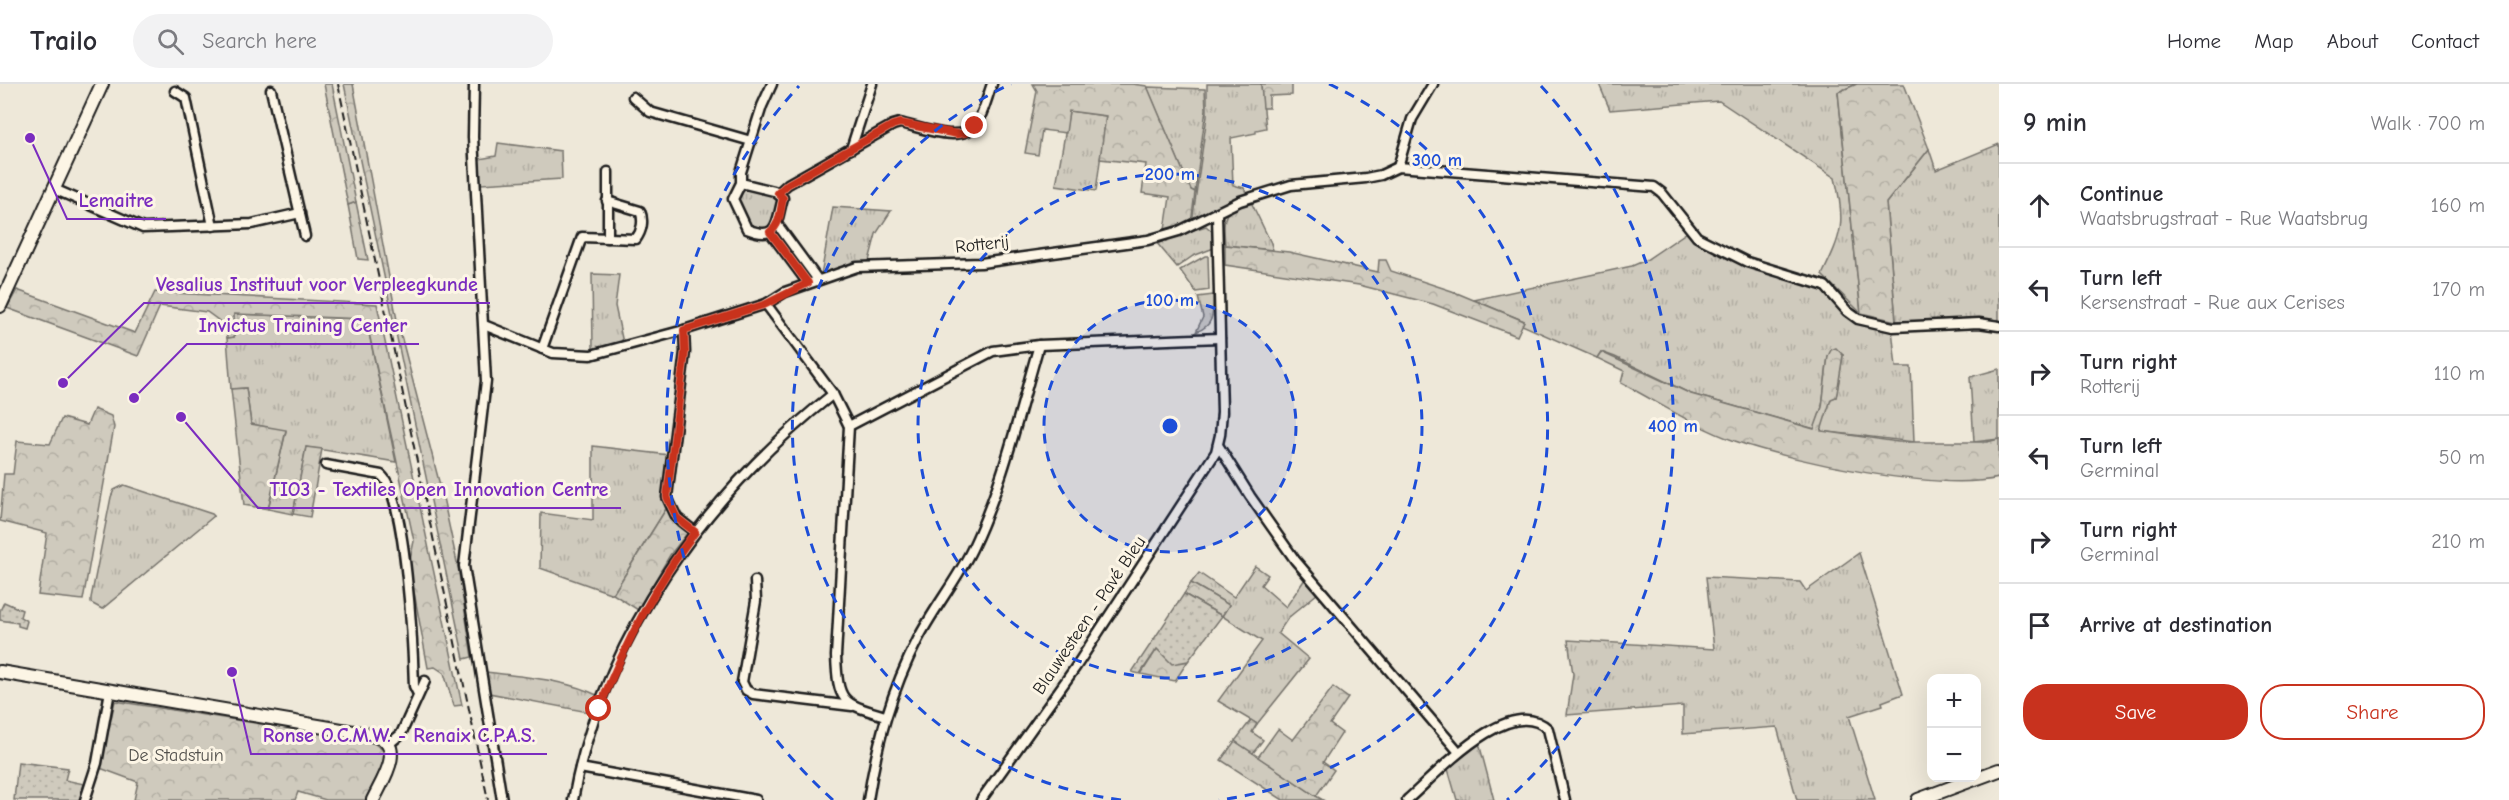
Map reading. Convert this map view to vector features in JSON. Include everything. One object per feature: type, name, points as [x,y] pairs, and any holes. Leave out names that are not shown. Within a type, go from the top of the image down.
[{"type":"street","points":[[0,306],[102,84]]},
{"type":"street","points":[[474,84],[472,137],[486,395],[464,553],[502,800]]},
{"type":"street","points":[[741,183],[778,193],[783,198],[777,224],[770,232],[759,234],[747,230],[733,199],[741,183],[751,141],[772,84]]},
{"type":"street","points":[[851,148],[872,84]]},
{"type":"street","points":[[778,193],[788,184],[900,123],[955,134],[966,133],[979,120],[992,84]]},
{"type":"street","points":[[1433,84],[1412,119],[1398,167],[1654,187],[1697,237],[1747,262],[1825,286],[1847,311],[1858,318],[1893,327],[1979,323],[1999,326]]},
{"type":"street","points":[[271,90],[305,236]]},
{"type":"street","points":[[175,91],[186,98],[213,226]]},
{"type":"street","points":[[633,97],[650,112],[751,141]]},
{"type":"street","name":"Rotterij","points":[[484,325],[542,349],[561,354],[591,355],[684,330],[766,304],[808,283],[869,266],[981,263],[1130,243],[1179,231],[1240,201],[1292,185],[1366,178],[1381,175],[1398,167]]},
{"type":"street","points":[[608,172],[608,238]]},
{"type":"street","points":[[54,189],[144,228],[252,224],[300,213]]},
{"type":"street","points":[[542,349],[582,237],[636,239],[640,235],[642,216],[635,208],[607,201]]},
{"type":"street","points":[[1216,214],[1222,412],[1218,445],[1295,560],[1458,751]]},
{"type":"street","points":[[777,224],[818,280]]},
{"type":"street","points":[[770,232],[808,283]]},
{"type":"street","points":[[766,304],[833,394],[849,426],[836,656],[838,688],[844,699],[853,706]]},
{"type":"street","points":[[684,330],[685,352],[667,497],[677,518],[695,532]]},
{"type":"street","points":[[849,426],[993,351],[1039,345],[1220,338]]},
{"type":"street","points":[[868,800],[876,749],[899,678],[919,638],[971,551],[994,498],[1039,345]]},
{"type":"street","points":[[573,800],[580,768],[599,709],[620,658],[666,574],[695,532],[744,473],[772,444],[833,394]]},
{"type":"street","name":"Blauwesteen - Pavé Bleu","points":[[981,800],[1106,621],[1211,461],[1218,445]]},
{"type":"street","points":[[326,465],[381,475],[391,487],[405,563],[414,686],[418,694]]},
{"type":"street","points":[[755,581],[756,601],[742,682],[746,690],[753,694],[853,706],[885,716]]},
{"type":"street","points":[[0,672],[377,736],[390,750]]},
{"type":"street","points":[[373,800],[390,750],[401,734],[425,681]]},
{"type":"street","points":[[86,800],[97,763],[110,691]]},
{"type":"street","points":[[1407,800],[1446,766],[1458,751],[1512,721],[1528,719],[1539,721],[1548,729],[1565,800]]},
{"type":"street","points":[[580,768],[756,800]]},
{"type":"street","points":[[1918,800],[1932,797],[1999,770]]},
{"type":"green space","points":[[324,84],[332,84],[356,202],[348,205]]},
{"type":"green space","points":[[344,84],[353,84],[397,320],[442,493],[458,567],[472,657],[464,659]]},
{"type":"green space","points":[[1033,84],[1147,86],[1191,190],[1195,192],[1191,224],[1165,230],[1170,197],[1142,193],[1146,164],[1100,159],[1106,116],[1069,111],[1066,133],[1042,130],[1038,155],[1025,153],[1037,91]]},
{"type":"green space","points":[[1207,84],[1261,84],[1266,128],[1256,130],[1256,133],[1231,138],[1233,185],[1244,188],[1247,195],[1192,223],[1207,116]]},
{"type":"green space","points":[[1261,84],[1292,84],[1292,95],[1269,96],[1269,108],[1263,108]]},
{"type":"green space","points":[[1599,84],[1857,84],[1838,92],[1861,313],[1822,275],[1834,249],[1840,228],[1840,206],[1835,178],[1719,101],[1610,110]]},
{"type":"green space","points":[[1857,84],[1904,84],[1929,149],[1886,203],[1896,321],[1861,313],[1838,92]]},
{"type":"green space","points":[[1147,87],[1205,89],[1206,109],[1195,192],[1191,190]]},
{"type":"green space","points":[[1069,111],[1106,116],[1096,191],[1056,185]]},
{"type":"green space","points":[[498,143],[561,151],[562,179],[481,184],[479,159],[496,156]]},
{"type":"green space","points":[[1999,144],[1999,320],[1896,321],[1886,203],[1929,149],[1936,170]]},
{"type":"green space","points":[[749,188],[771,195],[777,201],[772,227],[763,231],[751,227],[738,203],[740,193]]},
{"type":"green space","points":[[356,202],[368,260],[358,259],[348,205]]},
{"type":"green space","points":[[1251,202],[1273,250],[1225,245],[1224,221],[1229,211]]},
{"type":"green space","points":[[833,207],[891,211],[876,234],[869,261],[840,267],[821,275]]},
{"type":"green space","points":[[1206,226],[1213,232],[1214,248],[1193,256],[1177,267],[1156,242]]},
{"type":"green space","points":[[1686,233],[1716,252],[1814,285],[1823,290],[1849,316],[1892,329],[1896,367],[1911,367],[1914,442],[1820,431],[1831,398],[1836,397],[1843,355],[1828,356],[1822,407],[1815,429],[1691,394],[1615,357],[1601,352],[1597,358],[1522,325],[1524,321],[1474,300],[1632,266],[1646,260]]},
{"type":"green space","points":[[1225,245],[1289,252],[1378,272],[1379,260],[1386,260],[1391,271],[1452,291],[1524,321],[1517,336],[1433,304],[1359,285],[1225,265]]},
{"type":"green space","points":[[1208,256],[1209,290],[1196,292],[1180,270]]},
{"type":"green space","points":[[592,274],[619,275],[615,306],[623,343],[593,349]]},
{"type":"green space","points":[[17,290],[135,333],[155,292],[377,304],[462,705],[454,706],[444,673],[435,667],[428,668],[409,565],[414,541],[366,319],[234,314],[234,337],[227,338],[226,326],[207,312],[160,306],[138,356],[7,308]]},
{"type":"green space","points":[[1213,295],[1212,318],[1207,326],[1196,332],[1203,317],[1198,297]]},
{"type":"green space","points":[[234,314],[366,319],[396,462],[306,447],[293,514],[268,509],[286,431],[251,424],[246,388],[231,389],[227,338],[234,337]]},
{"type":"green space","points":[[1836,348],[1843,355],[1837,393],[1836,397],[1831,399],[1821,431],[1898,442],[1987,442],[1999,439],[1999,478],[1940,481],[1904,478],[1829,466],[1761,449],[1706,429],[1621,383],[1624,371],[1597,358],[1601,352],[1691,394],[1814,429],[1822,407],[1828,356],[1831,350]]},
{"type":"green space","points":[[1999,369],[1999,439],[1974,442],[1970,377]]},
{"type":"green space","points":[[246,388],[251,424],[286,430],[268,509],[244,505],[231,389]]},
{"type":"green space","points":[[94,409],[111,416],[114,427],[83,600],[38,595],[47,533],[0,521],[4,474],[13,474],[17,441],[50,444],[62,418],[87,425]]},
{"type":"green space","points":[[593,446],[669,455],[663,501],[666,509],[613,594],[540,568],[541,513],[593,520]]},
{"type":"green space","points":[[306,447],[322,449],[310,517],[293,514]]},
{"type":"green space","points":[[124,485],[214,516],[102,609],[91,603],[91,598],[111,497],[114,490]]},
{"type":"green space","points":[[666,509],[689,531],[670,555],[638,610],[613,594]]},
{"type":"green space","points":[[1859,553],[1903,694],[1882,702],[1883,705],[1849,716],[1875,800],[1797,800],[1777,727],[1683,734],[1683,706],[1567,715],[1573,674],[1568,640],[1714,649],[1706,577],[1800,582],[1806,591]]},
{"type":"green space","points":[[1255,566],[1268,575],[1261,585],[1286,607],[1305,579],[1318,593],[1288,618],[1278,633],[1309,659],[1257,724],[1218,701],[1262,641],[1222,616],[1229,605],[1191,583],[1199,573],[1234,597]]},
{"type":"green space","points":[[1191,583],[1229,605],[1222,616],[1184,594]]},
{"type":"green space","points":[[1184,594],[1222,616],[1188,661],[1172,664],[1157,649],[1140,674],[1132,672]]},
{"type":"green space","points":[[4,602],[22,610],[20,617],[27,621],[25,628],[18,626],[18,623],[0,620],[0,611]]},
{"type":"green space","points":[[1157,649],[1172,662],[1188,661],[1175,681],[1141,674]]},
{"type":"green space","points":[[486,672],[558,682],[599,696],[593,713],[489,693]]},
{"type":"green space","points":[[1333,687],[1348,698],[1330,724],[1342,733],[1323,762],[1334,770],[1316,796],[1258,757],[1278,729],[1293,740]]},
{"type":"green space","name":"De Stadstuin","points":[[115,701],[371,741],[384,751],[384,762],[365,800],[326,800],[298,792],[295,800],[134,800],[138,782],[100,768]]},
{"type":"green space","points":[[1251,720],[1257,724],[1252,732],[1263,740],[1253,753],[1235,741]]},
{"type":"green space","points":[[1235,741],[1323,800],[1283,800],[1221,760]]},
{"type":"green space","points":[[1479,743],[1494,800],[1457,800],[1448,769],[1463,753]]},
{"type":"green space","points":[[18,762],[68,768],[65,780],[84,784],[80,800],[14,800]]},
{"type":"railway","points":[[338,84],[488,800]]},
{"type":"place","name":"Lemaitre","points":[[30,138]]},
{"type":"place","name":"Vesalius Instituut voor Verpleegkunde","points":[[63,383]]},
{"type":"place","name":"Invictus Training Center","points":[[134,398]]},
{"type":"place","name":"TIO3 - Textiles Open Innovation Centre","points":[[181,417]]},
{"type":"place","name":"Ronse O.C.M.W. - Renaix C.P.A.S.","points":[[232,672]]},
{"type":"route","points":[[599,709],[620,658],[666,574],[695,532],[677,518],[667,497],[685,352],[684,330],[766,304],[785,292],[808,283],[770,232],[777,224],[780,215],[783,198],[778,193],[788,184],[893,125],[900,123],[957,134],[966,133],[975,126]]}]
